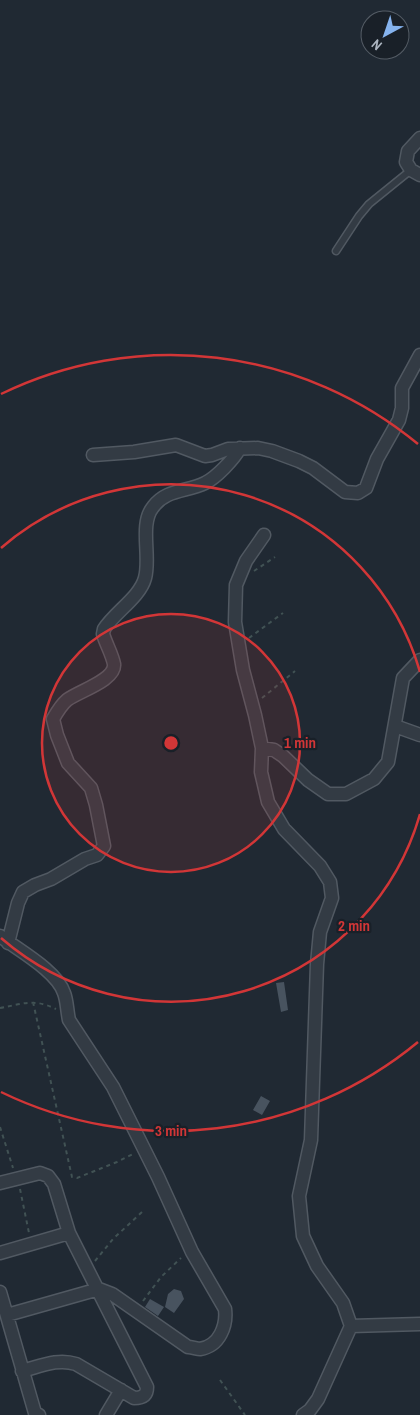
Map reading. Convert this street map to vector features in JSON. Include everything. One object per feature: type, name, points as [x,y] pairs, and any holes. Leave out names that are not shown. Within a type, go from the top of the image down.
[{"type":"street","points":[[415,173],[406,162],[408,151],[420,138]]},
{"type":"street","points":[[93,455],[134,452],[176,445],[205,456],[228,449],[258,448],[272,451],[313,468],[345,492],[355,493],[363,491],[369,482],[377,459],[399,420],[402,408],[402,388],[420,355]]},
{"type":"street","points":[[7,1315],[99,1289],[112,1294],[188,1347],[200,1349],[212,1344],[220,1337],[226,1319],[225,1308],[192,1252],[158,1177],[113,1087],[69,1020],[64,993],[56,979],[4,940],[23,892],[35,884],[51,879],[86,859],[97,855],[104,846],[91,788],[68,763],[53,719],[65,702],[106,679],[111,674],[114,664],[103,634],[104,629],[137,591],[146,577],[147,522],[149,514],[158,501],[176,490],[206,483],[236,456],[240,448]]},
{"type":"street","points":[[264,535],[246,561],[236,584],[235,622],[243,670],[262,748],[261,772],[268,802],[284,829],[320,866],[330,882],[332,898],[320,932],[311,1140],[298,1196],[304,1236],[317,1266],[343,1304],[351,1326],[318,1399],[310,1410],[303,1415]]},
{"type":"street","points":[[262,748],[274,750],[284,756],[308,780],[328,794],[346,794],[374,779],[388,762],[403,678],[420,660]]},
{"type":"street","points":[[395,726],[420,735]]},
{"type":"street","points":[[0,1182],[40,1173],[48,1176],[54,1184],[70,1233],[147,1387],[145,1396],[134,1398],[76,1364],[67,1361],[58,1361],[22,1371]]},
{"type":"street","points":[[0,1253],[70,1233]]},
{"type":"street","points":[[0,1292],[36,1414]]},
{"type":"street","points":[[351,1326],[420,1324]]},
{"type":"street","points":[[106,1415],[121,1390]]},
{"type":"lane","points":[[336,251],[359,216],[370,204],[415,173]]},
{"type":"path","points":[[239,645],[283,613]]},
{"type":"path","points":[[252,705],[295,671]]},
{"type":"path","points":[[0,1008],[33,1002],[45,1004],[69,1020]]},
{"type":"path","points":[[33,1002],[72,1177],[76,1178],[118,1162],[135,1153]]},
{"type":"path","points":[[0,1127],[10,1163],[17,1178],[32,1244]]},
{"type":"path","points":[[84,1262],[93,1264],[113,1239],[142,1212]]},
{"type":"path","points":[[135,1311],[161,1277],[183,1255]]},
{"type":"path","points":[[220,1380],[245,1415]]},
{"type":"building","points":[[284,982],[288,1010],[281,1012],[276,983]]},
{"type":"building","points":[[261,1096],[270,1101],[262,1115],[253,1110]]},
{"type":"building","points":[[174,1289],[181,1291],[184,1299],[174,1313],[165,1307],[168,1294]]},
{"type":"building","points":[[150,1299],[164,1307],[158,1316],[145,1307]]}]
